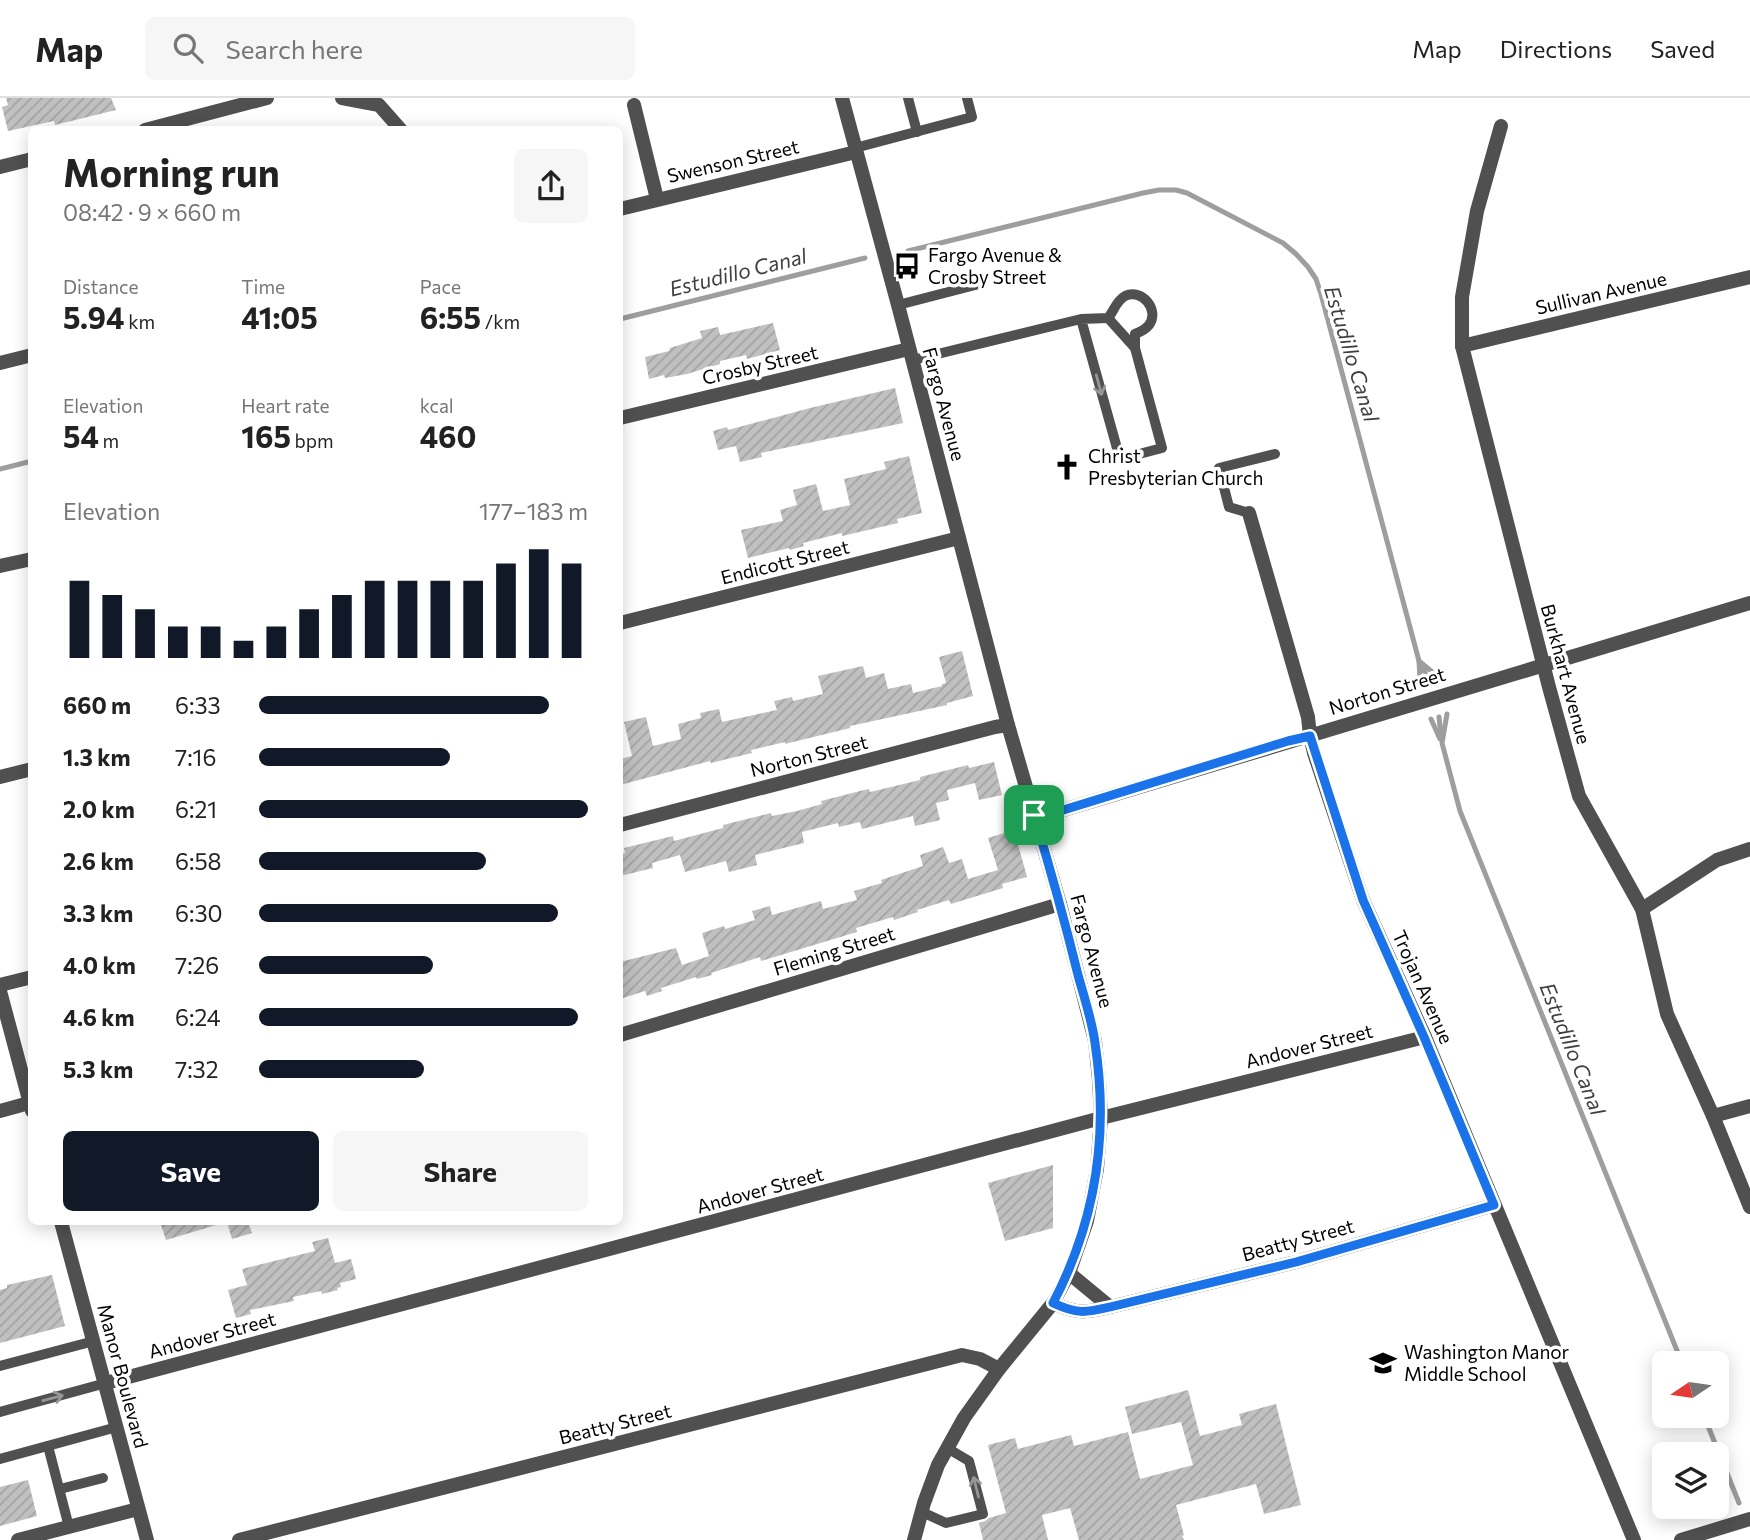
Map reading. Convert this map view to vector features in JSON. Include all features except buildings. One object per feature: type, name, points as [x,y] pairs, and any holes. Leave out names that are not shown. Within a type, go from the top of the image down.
[{"type":"street","points":[[160,126],[267,98]]},
{"type":"street","points":[[342,98],[379,105],[397,126]]},
{"type":"street","name":"Fargo Avenue","points":[[842,98],[1008,725],[1060,904],[1095,1041],[1101,1118],[1097,1169],[1087,1221],[1069,1273],[1053,1303],[999,1369],[964,1418],[938,1465],[915,1540]]},
{"type":"street","points":[[634,105],[657,199]]},
{"type":"street","name":"Burkhart Avenue","points":[[1502,125],[1477,211],[1462,297],[1462,346],[1579,796],[1642,909],[1667,1014],[1750,1207]]},
{"type":"street","name":"Swenson Street","points":[[623,208],[856,150]]},
{"type":"street","points":[[0,167],[28,160]]},
{"type":"street","name":"Sullivan Avenue","points":[[1462,346],[1750,277]]},
{"type":"street","name":"Crosby Street","points":[[623,417],[911,355]]},
{"type":"street","points":[[0,363],[28,356]]},
{"type":"street","name":"Trojan Avenue","points":[[1249,513],[1308,717],[1310,736],[1363,900],[1424,1037],[1634,1540]]},
{"type":"street","name":"Endicott Street","points":[[623,622],[959,538]]},
{"type":"street","points":[[0,566],[28,559]]},
{"type":"street","name":"Norton Street","points":[[1034,815],[1060,811],[1750,603]]},
{"type":"street","name":"Norton Street","points":[[623,824],[1008,725]]},
{"type":"street","points":[[0,777],[28,770]]},
{"type":"street","points":[[1642,909],[1717,860],[1750,849]]},
{"type":"street","name":"Fleming Street","points":[[623,1034],[1060,904]]},
{"type":"street","points":[[0,985],[28,978]]},
{"type":"street","points":[[0,991],[28,1099]]},
{"type":"street","name":"Andover Street","points":[[106,1384],[1101,1118],[1424,1037]]},
{"type":"street","points":[[1713,1116],[1750,1106]]},
{"type":"street","points":[[0,1111],[28,1107]]},
{"type":"street","name":"Beatty Street","points":[[1053,1303],[1071,1311],[1087,1312],[1110,1307],[1296,1262],[1494,1205]]},
{"type":"street","name":"Manor Boulevard","points":[[62,1225],[147,1540]]},
{"type":"street","points":[[1069,1273],[1110,1307]]},
{"type":"street","name":"Beatty Street","points":[[239,1540],[962,1355],[980,1359],[999,1369]]},
{"type":"street","points":[[18,1540],[138,1509]]},
{"type":"street","points":[[1681,1540],[1750,1519]]},
{"type":"lane","points":[[908,98],[917,132]]},
{"type":"lane","points":[[856,150],[972,117],[967,98]]},
{"type":"lane","points":[[898,305],[982,283]]},
{"type":"lane","points":[[911,355],[1081,319],[1108,318],[1123,297],[1134,294],[1146,299],[1152,307],[1153,317],[1148,327],[1135,334],[1135,348],[1162,448],[1120,459],[1081,319]]},
{"type":"lane","points":[[1108,318],[1135,348]]},
{"type":"lane","points":[[1249,513],[1229,507],[1219,468],[1275,454]]},
{"type":"lane","points":[[0,1366],[94,1341]]},
{"type":"lane","points":[[0,1412],[106,1384]]},
{"type":"lane","points":[[0,1459],[117,1427]]},
{"type":"lane","points":[[48,1446],[69,1527]]},
{"type":"lane","points":[[922,1512],[946,1524],[983,1514],[970,1461],[947,1448]]},
{"type":"lane","points":[[60,1489],[103,1478]]},
{"type":"waterway","name":"Estudillo Canal","points":[[908,251],[1159,190],[1187,193],[1283,243],[1308,267],[1316,279],[1419,661],[1437,676]]},
{"type":"waterway","name":"Estudillo Canal","points":[[623,318],[865,258]]},
{"type":"waterway","name":"Estudillo Canal","points":[[0,469],[28,462]]},
{"type":"waterway","name":"Estudillo Canal","points":[[1419,661],[1420,681]]},
{"type":"waterway","name":"Estudillo Canal","points":[[1421,664],[1428,679]]},
{"type":"waterway","name":"Estudillo Canal","points":[[1447,714],[1442,743],[1460,811],[1677,1351]]},
{"type":"waterway","name":"Estudillo Canal","points":[[1439,717],[1441,737]]},
{"type":"waterway","name":"Estudillo Canal","points":[[1431,719],[1440,739]]},
{"type":"waterway","name":"Estudillo Canal","points":[[1709,1428],[1739,1503]]},
{"type":"place","name":"Fargo Avenue & Crosby Street","points":[[907,266]]},
{"type":"place","name":"Christ Presbyterian Church","points":[[1067,467]]},
{"type":"place","name":"Washington Manor Middle School","points":[[1383,1363]]},
{"type":"route","points":[[1310,736],[1363,900],[1494,1205],[1296,1262],[1110,1307],[1087,1312],[1071,1311],[1053,1303],[1069,1273],[1087,1221],[1097,1169],[1101,1118],[1095,1041],[1034,815],[1060,811],[1310,736]]}]
